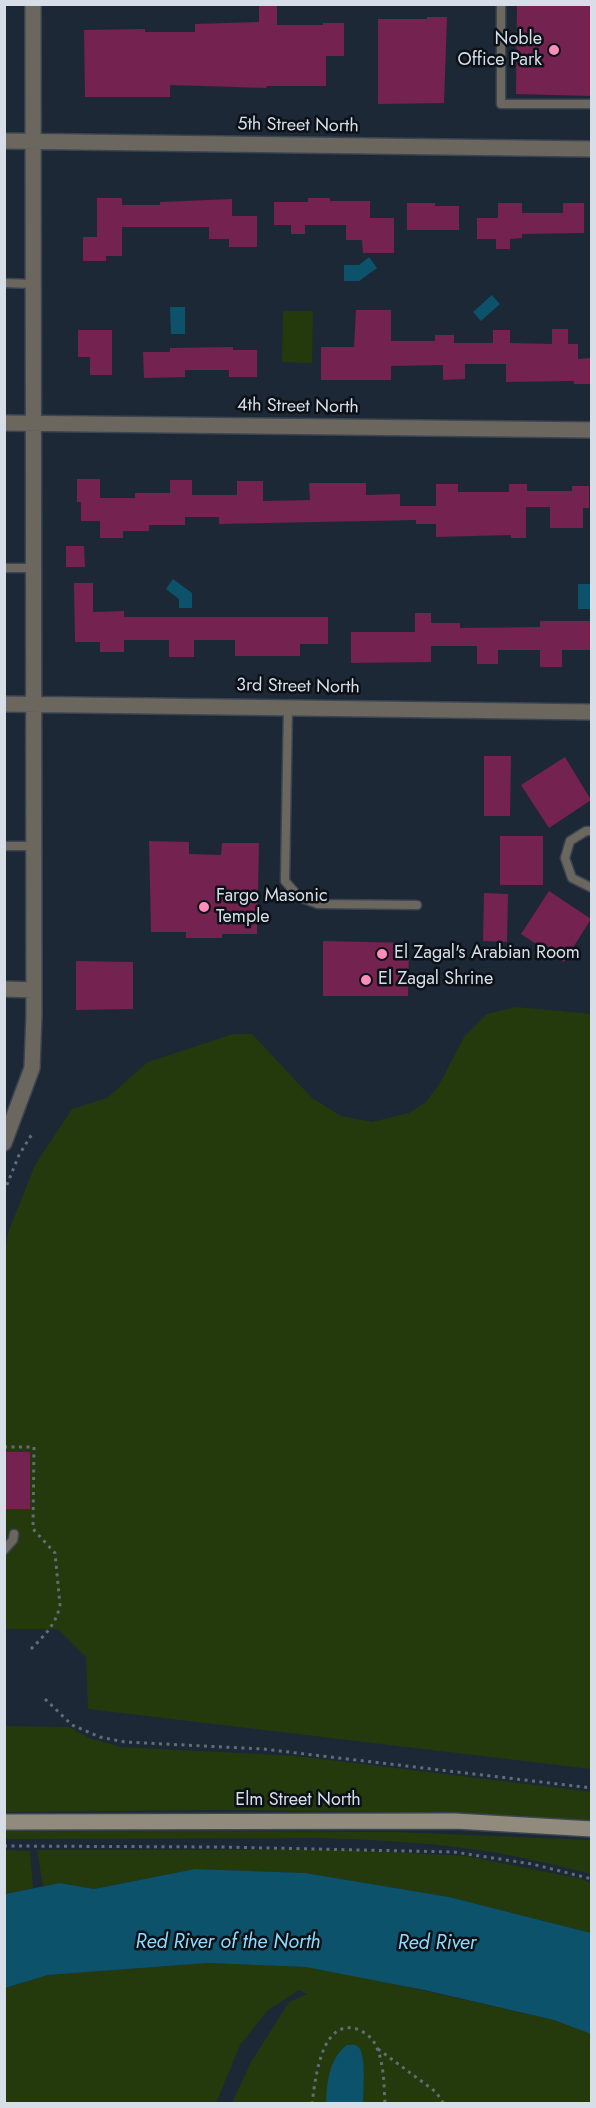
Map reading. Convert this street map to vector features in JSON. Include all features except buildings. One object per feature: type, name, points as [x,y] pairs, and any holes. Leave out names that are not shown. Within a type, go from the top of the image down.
[{"type":"street","points":[[6,1135],[32,1068],[34,990],[33,4]]},
{"type":"street","name":"5th Street North","points":[[4,141],[591,149]]},
{"type":"street","name":"4th Street North","points":[[4,423],[591,430]]},
{"type":"street","name":"3rd Street North","points":[[4,704],[288,706],[591,712]]},
{"type":"street","points":[[4,989],[34,990]]},
{"type":"street","name":"Elm Street North","points":[[4,1822],[443,1821],[591,1829]]},
{"type":"lane","points":[[501,4],[501,104],[591,104]]},
{"type":"lane","points":[[4,283],[33,284]]},
{"type":"lane","points":[[4,568],[33,568]]},
{"type":"lane","points":[[288,706],[285,882],[299,897],[318,904],[417,905]]},
{"type":"lane","points":[[591,831],[586,831],[570,841],[565,858],[572,878],[591,888]]},
{"type":"lane","points":[[4,846],[34,846]]},
{"type":"lane","points":[[4,1550],[13,1540],[14,1534]]},
{"type":"path","points":[[4,1192],[19,1155],[32,1134]]},
{"type":"path","points":[[4,1447],[34,1447],[33,1529],[55,1553],[60,1605],[54,1624],[29,1651]]},
{"type":"path","points":[[45,1700],[72,1725],[100,1737],[125,1742],[263,1749],[591,1788]]},
{"type":"path","points":[[4,1846],[221,1847],[454,1852],[532,1864],[591,1879]]},
{"type":"path","points":[[312,2103],[319,2059],[338,2031],[350,2028],[359,2030],[374,2042],[377,2048],[385,2103]]},
{"type":"path","points":[[377,2048],[436,2092],[444,2103]]},
{"type":"green space","points":[[283,311],[313,311],[312,363],[282,362]]},
{"type":"green space","points":[[516,1007],[591,1014],[591,1769],[88,1709],[86,1657],[58,1629],[5,1629],[5,1253],[8,1233],[35,1165],[72,1109],[107,1098],[148,1062],[233,1034],[252,1034],[312,1098],[341,1116],[372,1122],[409,1113],[426,1102],[440,1083],[464,1037],[487,1014]]},
{"type":"green space","points":[[5,1726],[69,1727],[89,1738],[121,1747],[296,1756],[592,1792],[591,1821],[385,1812],[220,1810],[5,1812]]},
{"type":"green space","points":[[4,1830],[394,1832],[591,1840],[591,1874],[501,1854],[415,1843],[323,1838],[5,1839]]},
{"type":"green space","points":[[5,1850],[30,1851],[33,1888],[5,1894]]},
{"type":"green space","points":[[37,1850],[350,1850],[466,1856],[582,1879],[591,1884],[591,1933],[449,1897],[305,1873],[195,1869],[94,1889],[60,1883],[43,1886]]},
{"type":"green space","points":[[208,1963],[307,1967],[358,1976],[554,2020],[591,2034],[591,2103],[232,2103],[251,2062],[289,2002],[307,1994],[299,1990],[267,2011],[240,2045],[217,2101],[212,2103],[5,2104],[5,1988],[48,1975]]},
{"type":"water","points":[[369,257],[377,268],[359,281],[344,281],[344,265],[359,265]]},
{"type":"water","points":[[492,295],[500,304],[481,321],[473,312]]},
{"type":"water","points":[[170,307],[185,307],[185,334],[171,334]]},
{"type":"water","points":[[173,579],[192,593],[192,608],[179,608],[179,599],[166,589]]},
{"type":"water","points":[[578,584],[591,584],[591,609],[578,609]]},
{"type":"water","name":"Red River","points":[[195,1869],[305,1873],[449,1897],[591,1933],[591,2034],[554,2020],[424,1990],[306,1967],[208,1963],[48,1975],[5,1988],[5,1894],[60,1883],[94,1889]]},
{"type":"water","points":[[347,2045],[357,2046],[362,2055],[363,2103],[326,2103],[328,2079],[333,2064],[341,2050]]},
{"type":"place","name":"Noble Office Park","points":[[554,50]]},
{"type":"place","name":"Fargo Masonic Temple","points":[[204,907]]},
{"type":"place","name":"El Zagal's Arabian Room","points":[[382,954]]},
{"type":"place","name":"El Zagal Shrine","points":[[366,980]]},
{"type":"water label","name":"Red River of the North","points":[[228,1943]]}]
